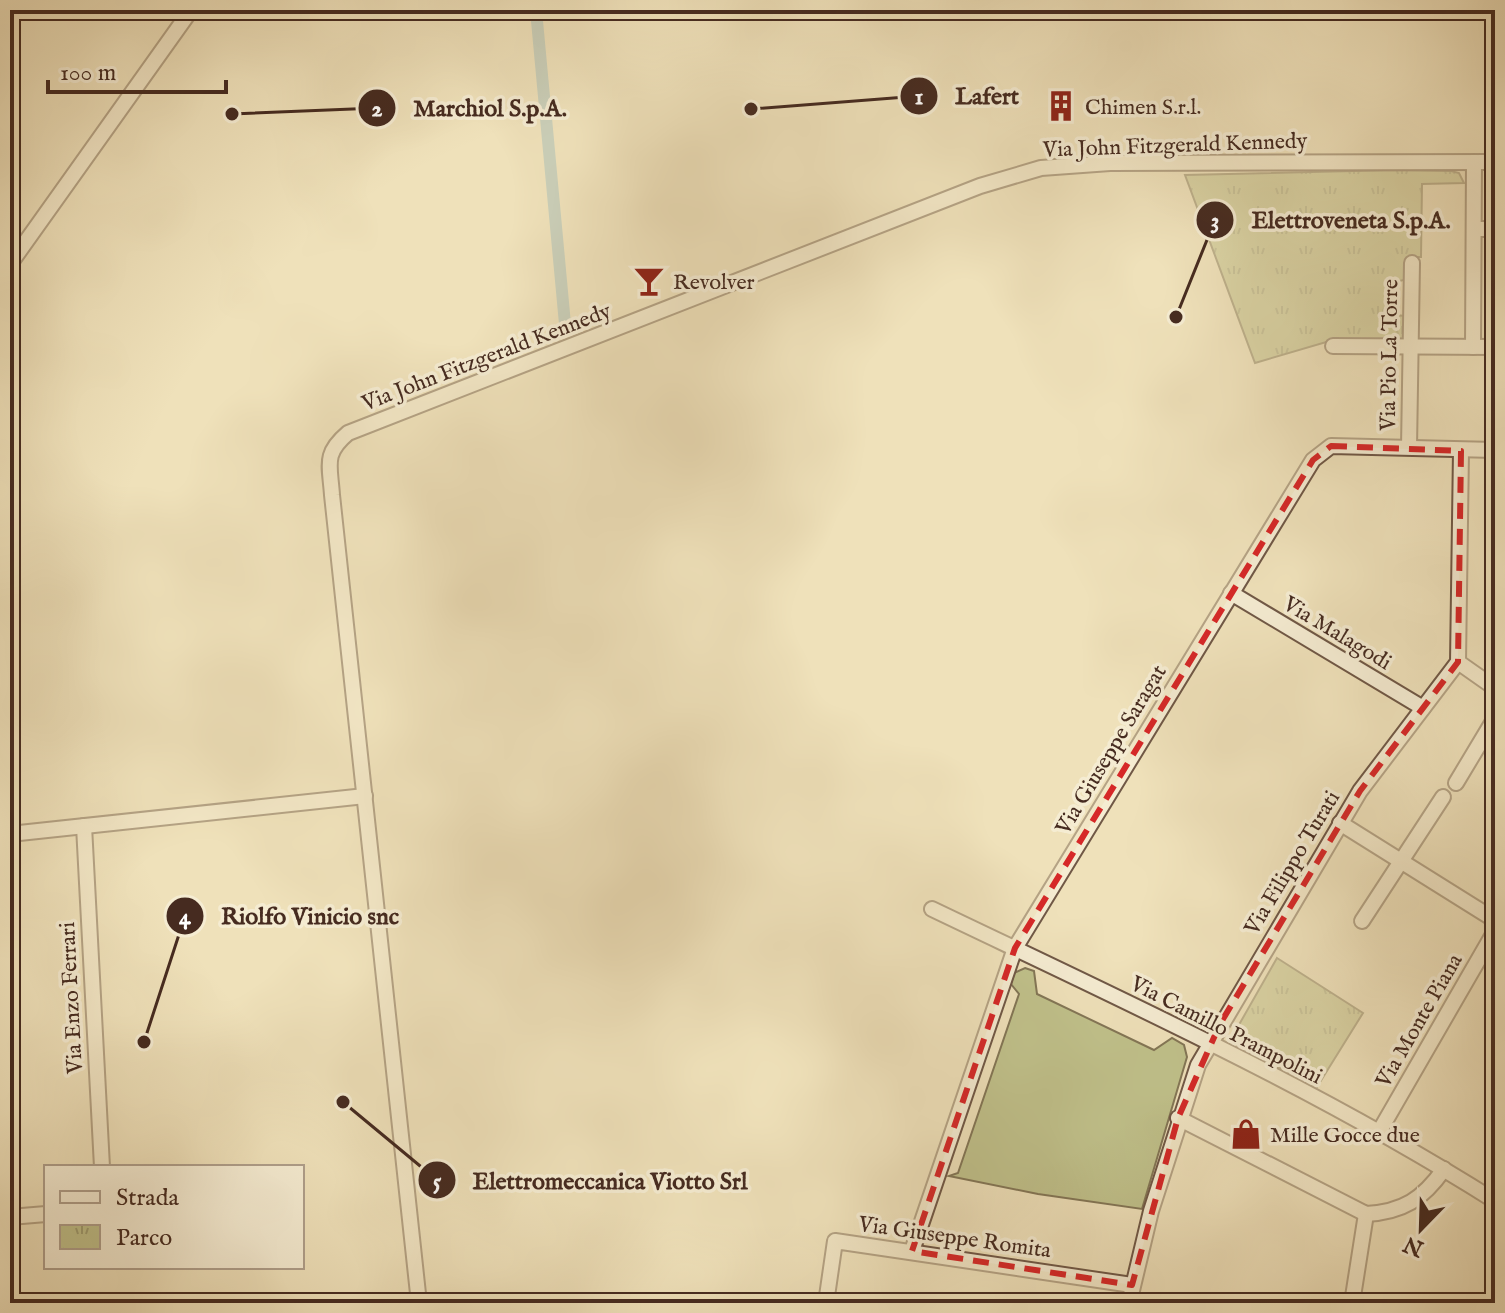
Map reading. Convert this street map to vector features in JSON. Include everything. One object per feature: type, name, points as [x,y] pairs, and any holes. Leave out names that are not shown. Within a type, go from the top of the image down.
[{"type":"street","points":[[10,264],[191,10]]},
{"type":"street","points":[[1473,347],[1474,162]]},
{"type":"street","name":"Via John Fitzgerald Kennedy","points":[[419,1303],[329,455],[348,433],[980,186],[1041,168],[1110,163],[1495,162]]},
{"type":"street","points":[[1474,229],[1495,229]]},
{"type":"street","name":"Via Pio La Torre","points":[[1409,447],[1412,263]]},
{"type":"street","points":[[1333,346],[1495,347]]},
{"type":"street","name":"Via Giuseppe Saragat","points":[[912,1251],[1015,948],[1313,460],[1331,446],[1495,450]]},
{"type":"street","points":[[1461,451],[1458,662],[1495,688]]},
{"type":"street","name":"Via Malagodi","points":[[1231,593],[1423,708]]},
{"type":"street","name":"Via Filippo Turati","points":[[1129,1303],[1178,1118],[1209,1042],[1367,781],[1458,662]]},
{"type":"street","points":[[1456,783],[1495,718]]},
{"type":"street","points":[[10,834],[365,796]]},
{"type":"street","points":[[1362,921],[1443,797]]},
{"type":"street","points":[[1340,823],[1495,920]]},
{"type":"street","name":"Via Enzo Ferrari","points":[[84,826],[102,1165]]},
{"type":"street","name":"Via Camillo Prampolini","points":[[932,909],[1209,1042],[1379,1132],[1495,1201]]},
{"type":"street","name":"Via Monte Piana","points":[[1379,1132],[1495,931]]},
{"type":"street","points":[[1178,1118],[1366,1214],[1396,1212],[1413,1203],[1429,1191],[1444,1169]]},
{"type":"street","points":[[10,1217],[44,1214]]},
{"type":"street","points":[[1352,1303],[1366,1214]]},
{"type":"street","name":"Via Giuseppe Romita","points":[[826,1303],[835,1241],[1132,1285]]},
{"type":"highlighted area","points":[[1331,446],[1461,451],[1458,662],[1360,791],[1220,1024],[1178,1118],[1132,1285],[912,1251],[1015,948],[1313,460]]},
{"type":"green space","points":[[1451,171],[1459,173],[1464,183],[1422,184],[1421,257],[1408,257],[1408,279],[1395,282],[1395,315],[1405,316],[1406,341],[1333,340],[1255,363],[1185,175]]},
{"type":"green space","points":[[1277,958],[1363,1013],[1317,1087],[1238,1046],[1232,1037]]},
{"type":"green space","points":[[1025,968],[1034,971],[1037,994],[1154,1050],[1172,1038],[1184,1045],[1187,1057],[1142,1209],[1038,1194],[949,1176],[958,1173],[1019,994],[1011,984],[1014,973]]},
{"type":"waterway","points":[[536,10],[565,324]]},
{"type":"place","name":"Chimen S.r.l.","points":[[1061,106]]},
{"type":"place","name":"Lafert","points":[[751,109]]},
{"type":"place","name":"Marchiol S.p.A.","points":[[232,114]]},
{"type":"place","name":"Revolver","points":[[649,281]]},
{"type":"place","name":"Elettroveneta S.p.A.","points":[[1176,317]]},
{"type":"place","name":"Riolfo Vinicio snc","points":[[144,1042]]},
{"type":"place","name":"Elettromeccanica Viotto Srl","points":[[343,1102]]},
{"type":"place","name":"Mille Gocce due","points":[[1246,1134]]}]
